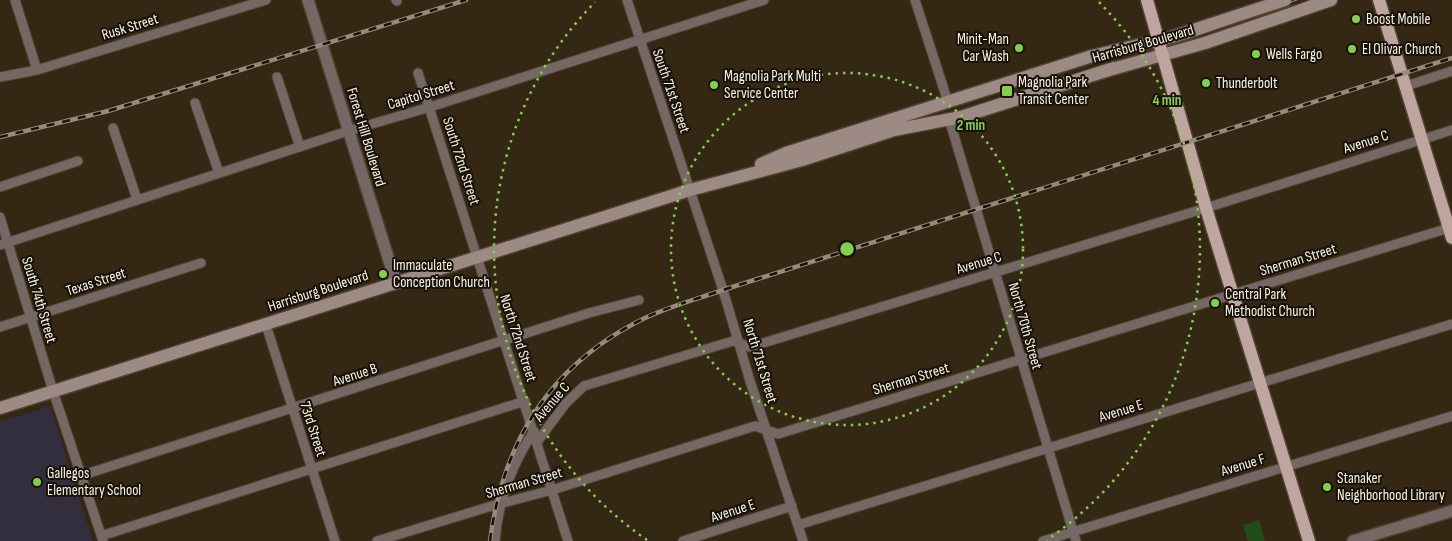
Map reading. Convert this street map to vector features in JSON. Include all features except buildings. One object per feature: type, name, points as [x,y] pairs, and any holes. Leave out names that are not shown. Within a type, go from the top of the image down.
[{"type":"main road","points":[[1147,0],[1206,208],[1309,541]]},
{"type":"main road","name":"Harrisburg Boulevard","points":[[731,177],[786,153],[1092,56],[1159,40],[1285,0]]},
{"type":"main road","name":"Harrisburg Boulevard","points":[[0,408],[731,177],[802,160],[894,130],[949,119],[1205,43],[1331,0]]},
{"type":"main road","points":[[1379,0],[1451,231]]},
{"type":"street","points":[[15,0],[37,70]]},
{"type":"street","name":"Rusk Street","points":[[0,77],[37,70],[266,0]]},
{"type":"street","name":"Forest Hill Boulevard","points":[[308,0],[396,283]]},
{"type":"street","name":"South 71st Street","points":[[627,0],[690,190]]},
{"type":"street","name":"Capitol Street","points":[[4,244],[348,131],[430,107],[764,0]]},
{"type":"street","points":[[915,0],[948,102]]},
{"type":"street","points":[[1406,86],[1452,71]]},
{"type":"street","name":"South 72nd Street","points":[[418,73],[478,258]]},
{"type":"street","points":[[277,77],[300,147]]},
{"type":"street","points":[[195,103],[219,174]]},
{"type":"street","name":"North 70th Street","points":[[949,119],[1076,541]]},
{"type":"street","points":[[113,128],[137,200]]},
{"type":"street","name":"Avenue C","points":[[537,442],[566,402],[584,386],[733,341],[750,347],[1206,208],[1452,130]]},
{"type":"street","points":[[0,187],[78,161]]},
{"type":"street","name":"North 71st Street","points":[[690,190],[803,541]]},
{"type":"street","name":"South 74th Street","points":[[0,217],[4,244],[102,539]]},
{"type":"street","name":"Sherman Street","points":[[378,541],[552,490],[755,426],[778,434],[1233,295],[1451,231]]},
{"type":"street","name":"North 72nd Street","points":[[478,258],[568,541]]},
{"type":"street","name":"Texas Street","points":[[0,327],[201,263]]},
{"type":"street","name":"Avenue B","points":[[80,476],[589,314],[639,300]]},
{"type":"street","name":"Avenue E","points":[[798,525],[1452,324]]},
{"type":"street","name":"73rd Street","points":[[266,325],[335,541]]},
{"type":"street","name":"Avenue C","points":[[102,539],[312,468],[525,401]]},
{"type":"street","name":"Avenue F","points":[[1043,541],[1452,416]]},
{"type":"street","points":[[495,541],[500,504],[519,453],[534,431]]},
{"type":"street","name":"Avenue E","points":[[683,541],[792,506]]},
{"type":"street","points":[[1353,541],[1452,511]]},
{"type":"shaded area","name":"Gallegos Elementary School","points":[[50,406],[93,541],[0,541],[0,422]]},
{"type":"green space","points":[[1259,520],[1265,541],[1248,541],[1243,525]]},
{"type":"tram line","points":[[847,139],[1073,66],[1192,37],[1297,0]]},
{"type":"tram line","points":[[1291,8],[1312,0]]},
{"type":"tram line","points":[[974,107],[1114,62]]},
{"type":"railway","points":[[0,137],[108,111],[466,0]]},
{"type":"railway","points":[[490,541],[497,504],[507,470],[520,438],[538,408],[559,382],[583,358],[612,336],[645,318],[723,290],[1452,58]]},
{"type":"place","name":"Boost Mobile","points":[[1356,19]]},
{"type":"place","name":"Minit-Man Car Wash","points":[[1019,48]]},
{"type":"place","name":"El Olivar Church","points":[[1352,49]]},
{"type":"place","name":"Wells Fargo","points":[[1256,54]]},
{"type":"place","name":"Thunderbolt","points":[[1206,83]]},
{"type":"place","name":"Magnolia Park Multi Service Center","points":[[714,85]]},
{"type":"place","name":"Magnolia Park Transit Center","points":[[1007,91]]},
{"type":"place","name":"Immaculate Conception Church","points":[[383,274]]},
{"type":"place","name":"Central Park Methodist Church","points":[[1215,303]]},
{"type":"place","name":"Gallegos Elementary School","points":[[37,482]]},
{"type":"place","name":"Stanaker Neighborhood Library","points":[[1327,487]]}]
